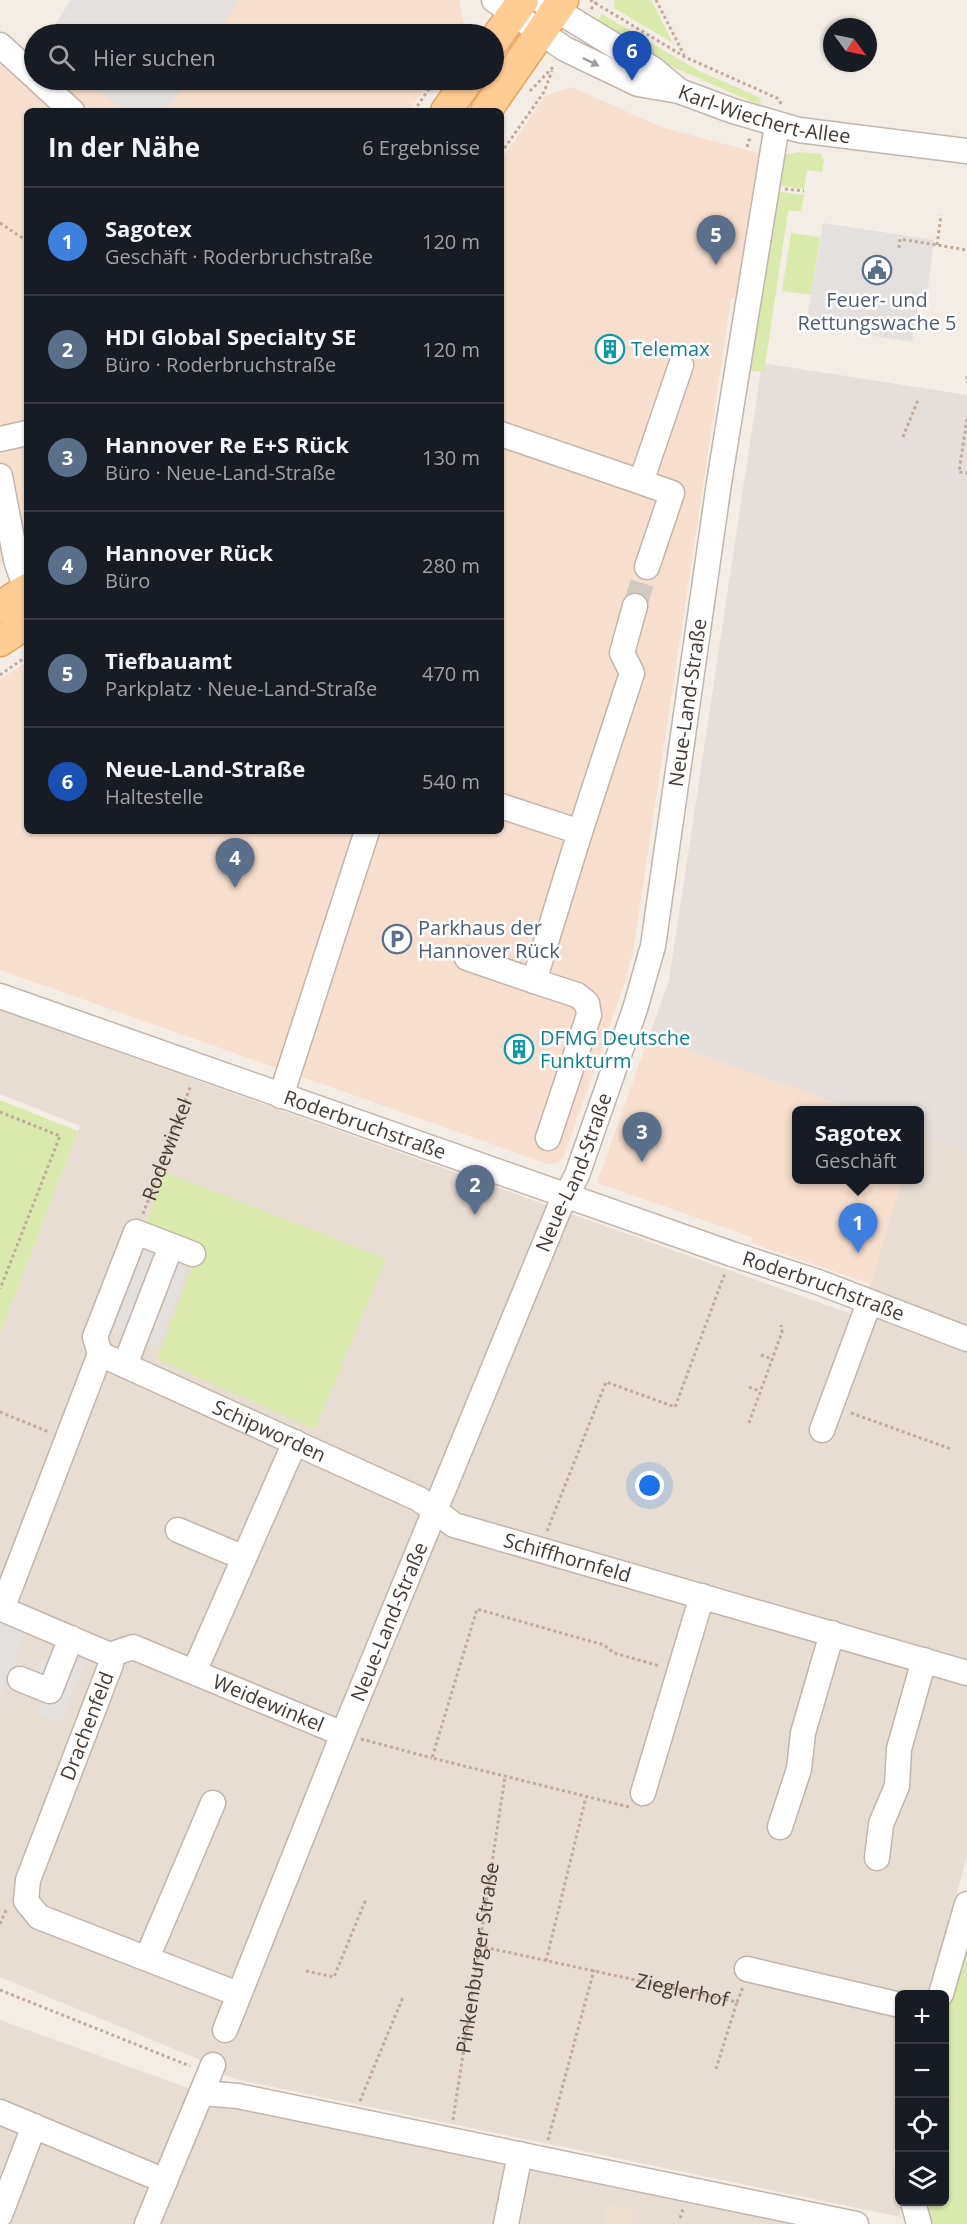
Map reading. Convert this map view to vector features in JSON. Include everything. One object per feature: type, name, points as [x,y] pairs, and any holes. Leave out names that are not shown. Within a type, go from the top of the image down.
[{"type":"main road","points":[[494,24],[510,4]]},
{"type":"main road","points":[[504,83],[550,11]]},
{"type":"main road","points":[[448,108],[461,90]]},
{"type":"main road","points":[[488,108],[499,90]]},
{"type":"main road","points":[[0,607],[24,590]]},
{"type":"main road","points":[[0,641],[24,625]]},
{"type":"street","points":[[510,4],[550,11],[653,69],[680,91]]},
{"type":"street","name":"Karl-Wiechert-Allee","points":[[550,11],[566,49],[638,84],[680,91],[777,125],[967,151]]},
{"type":"street","points":[[0,45],[24,67]]},
{"type":"street","points":[[49,90],[69,108]]},
{"type":"street","name":"Neue-Land-Straße","points":[[225,2030],[343,1734],[577,1175],[635,1009],[653,946],[719,483],[777,125]]},
{"type":"street","points":[[641,482],[681,365]]},
{"type":"street","points":[[0,440],[24,435]]},
{"type":"street","points":[[504,435],[672,493],[647,567]]},
{"type":"street","points":[[0,476],[16,560],[24,583]]},
{"type":"street","points":[[534,981],[632,673],[622,653],[635,606]]},
{"type":"street","points":[[504,807],[580,832]]},
{"type":"street","points":[[281,1096],[366,834]]},
{"type":"street","points":[[467,958],[578,995],[587,1003],[589,1015],[548,1138]]},
{"type":"street","name":"Roderbruchstraße","points":[[0,996],[732,1254],[798,1275],[967,1339]]},
{"type":"street","points":[[100,1354],[95,1337],[136,1232],[182,1250],[125,1365]]},
{"type":"street","points":[[822,1430],[869,1303]]},
{"type":"street","name":"Schipworden","points":[[100,1354],[419,1498],[435,1511]]},
{"type":"street","name":"Drachenfeld","points":[[100,1354],[2,1609],[110,1655],[111,1664],[28,1880],[26,1901],[39,1917],[238,1994]]},
{"type":"street","name":"Weidewinkel","points":[[194,1672],[295,1442]]},
{"type":"street","name":"Schiffhornfeld","points":[[435,1511],[454,1525],[541,1548],[967,1673]]},
{"type":"street","points":[[178,1530],[244,1558]]},
{"type":"street","points":[[643,1793],[702,1596]]},
{"type":"street","points":[[780,1827],[799,1768],[802,1732],[832,1633]]},
{"type":"street","points":[[20,1679],[50,1691],[71,1638]]},
{"type":"street","name":"Weidewinkel","points":[[110,1655],[133,1647],[343,1734]]},
{"type":"street","points":[[877,1858],[881,1824],[897,1786],[899,1749],[924,1660]]},
{"type":"street","points":[[147,1959],[213,1803]]},
{"type":"street","points":[[942,1990],[967,1904]]},
{"type":"street","name":"Zieglerhof","points":[[747,1969],[895,2004]]},
{"type":"street","points":[[147,2224],[208,2077],[238,2096],[856,2224]]},
{"type":"street","points":[[0,2112],[165,2181]]},
{"type":"street","points":[[0,2214],[34,2126]]},
{"type":"street","points":[[506,2224],[520,2154]]},
{"type":"street","points":[[914,2206],[919,2224]]},
{"type":"path","points":[[590,0],[597,2],[685,57],[779,99],[782,108],[777,125]]},
{"type":"path","points":[[656,0],[685,57]]},
{"type":"path","points":[[504,149],[544,92],[552,69]]},
{"type":"path","points":[[416,108],[428,90]]},
{"type":"path","points":[[937,245],[942,215]]},
{"type":"path","points":[[0,223],[24,239]]},
{"type":"path","points":[[898,248],[900,240],[967,250]]},
{"type":"path","points":[[967,376],[967,383]]},
{"type":"path","points":[[903,437],[918,400]]},
{"type":"path","points":[[967,419],[959,472],[967,473]]},
{"type":"path","points":[[0,675],[24,658]]},
{"type":"path","name":"Rodewinkel","points":[[136,1232],[197,1066]]},
{"type":"path","points":[[0,1112],[60,1136],[0,1289]]},
{"type":"path","points":[[541,1548],[606,1382],[675,1407],[732,1254]]},
{"type":"path","points":[[749,1423],[782,1332],[781,1325]]},
{"type":"path","points":[[761,1355],[772,1359]]},
{"type":"path","points":[[749,1387],[760,1391]]},
{"type":"path","points":[[0,1412],[68,1439]]},
{"type":"path","points":[[850,1412],[951,1449]]},
{"type":"path","points":[[432,1758],[477,1609],[603,1645],[614,1653],[679,1672]]},
{"type":"path","points":[[343,1734],[637,1810],[643,1793]]},
{"type":"path","name":"Pinkenburger Straße","points":[[450,2140],[505,1777]]},
{"type":"path","points":[[546,1961],[586,1796]]},
{"type":"path","points":[[306,1971],[334,1977],[366,1899]]},
{"type":"path","name":"Zieglerhof","points":[[479,1946],[736,2002],[747,1969]]},
{"type":"path","points":[[543,2159],[594,1970]]},
{"type":"path","points":[[0,1990],[208,2077]]},
{"type":"path","points":[[352,2120],[403,1997]]},
{"type":"path","points":[[716,2069],[736,2002]]},
{"type":"shaded area","points":[[71,0],[459,0],[464,24],[55,24]]},
{"type":"shaded area","points":[[71,0],[239,0],[223,24],[55,24]]},
{"type":"shaded area","points":[[0,34],[24,55],[24,90],[424,90],[411,108],[24,108],[24,547],[0,565]]},
{"type":"shaded area","points":[[571,87],[664,128],[759,153],[737,296],[731,299],[633,952],[623,988],[564,1156],[557,1163],[548,1164],[0,970],[0,679],[24,664],[24,834],[504,834],[504,156],[545,96]]},
{"type":"shaded area","points":[[95,90],[181,90],[169,108],[122,108]]},
{"type":"shaded area","points":[[823,223],[934,240],[926,301],[919,300],[912,342],[806,325]]},
{"type":"shaded area","points":[[762,363],[967,395],[967,1151],[924,1135],[924,1106],[844,1106],[649,1036],[669,981]]},
{"type":"shaded area","points":[[0,1010],[860,1317],[901,1184],[924,1184],[924,1135],[967,1151],[967,1856],[930,1990],[895,1990],[895,2144],[893,2158],[895,2206],[900,2206],[901,2217],[240,2080],[224,2075],[198,2059],[0,1977],[0,1334],[80,1126],[0,1094]]},
{"type":"shaded area","points":[[649,1036],[844,1106],[792,1106],[792,1184],[901,1184],[871,1284],[751,1243],[752,1237],[597,1183]]},
{"type":"shaded area","points":[[145,1249],[188,1266],[157,1348],[113,1332]]},
{"type":"shaded area","points":[[0,1616],[28,1627],[0,1699]]},
{"type":"shaded area","points":[[63,1643],[88,1654],[61,1723],[36,1713],[43,1695],[28,1689],[40,1658],[54,1663]]},
{"type":"shaded area","points":[[0,2020],[202,2093],[856,2224],[0,2224]]},
{"type":"shaded area","points":[[606,2204],[634,2210],[631,2224],[602,2224]]},
{"type":"green space","points":[[615,0],[651,0],[673,43],[614,8]]},
{"type":"green space","points":[[602,14],[699,71],[761,98],[759,105],[673,67],[597,22]]},
{"type":"green space","points":[[800,152],[821,154],[824,160],[822,172],[807,170],[804,189],[776,185],[781,155]]},
{"type":"green space","points":[[775,191],[804,195],[801,211],[788,211],[764,372],[748,370]]},
{"type":"green space","points":[[791,233],[820,237],[811,295],[782,291]]},
{"type":"green space","points":[[0,1100],[78,1131],[0,1334]]},
{"type":"green space","points":[[165,1172],[386,1259],[315,1429],[157,1359],[201,1244],[146,1222]]},
{"type":"green space","points":[[967,1904],[967,2224],[919,2224],[914,2206],[949,2206],[949,1990],[945,1990]]},
{"type":"tunnel","points":[[635,606],[647,567]]},
{"type":"place","name":"Neue-Land-Straße","points":[[632,81]]},
{"type":"place","name":"Tiefbauamt","points":[[716,265]]},
{"type":"place","name":"Feuer- und Rettungswache 5","points":[[877,270]]},
{"type":"place","name":"Telemax","points":[[610,349]]},
{"type":"place","name":"Hannover Rück","points":[[235,888]]},
{"type":"place","name":"Parkhaus der Hannover Rück","points":[[397,939]]},
{"type":"place","name":"DFMG Deutsche Funkturm","points":[[519,1049]]},
{"type":"place","name":"Hannover Re E+S Rück","points":[[642,1162]]},
{"type":"place","name":"HDI Global Specialty SE","points":[[475,1215]]},
{"type":"place","name":"Sagotex","points":[[858,1253]]}]
